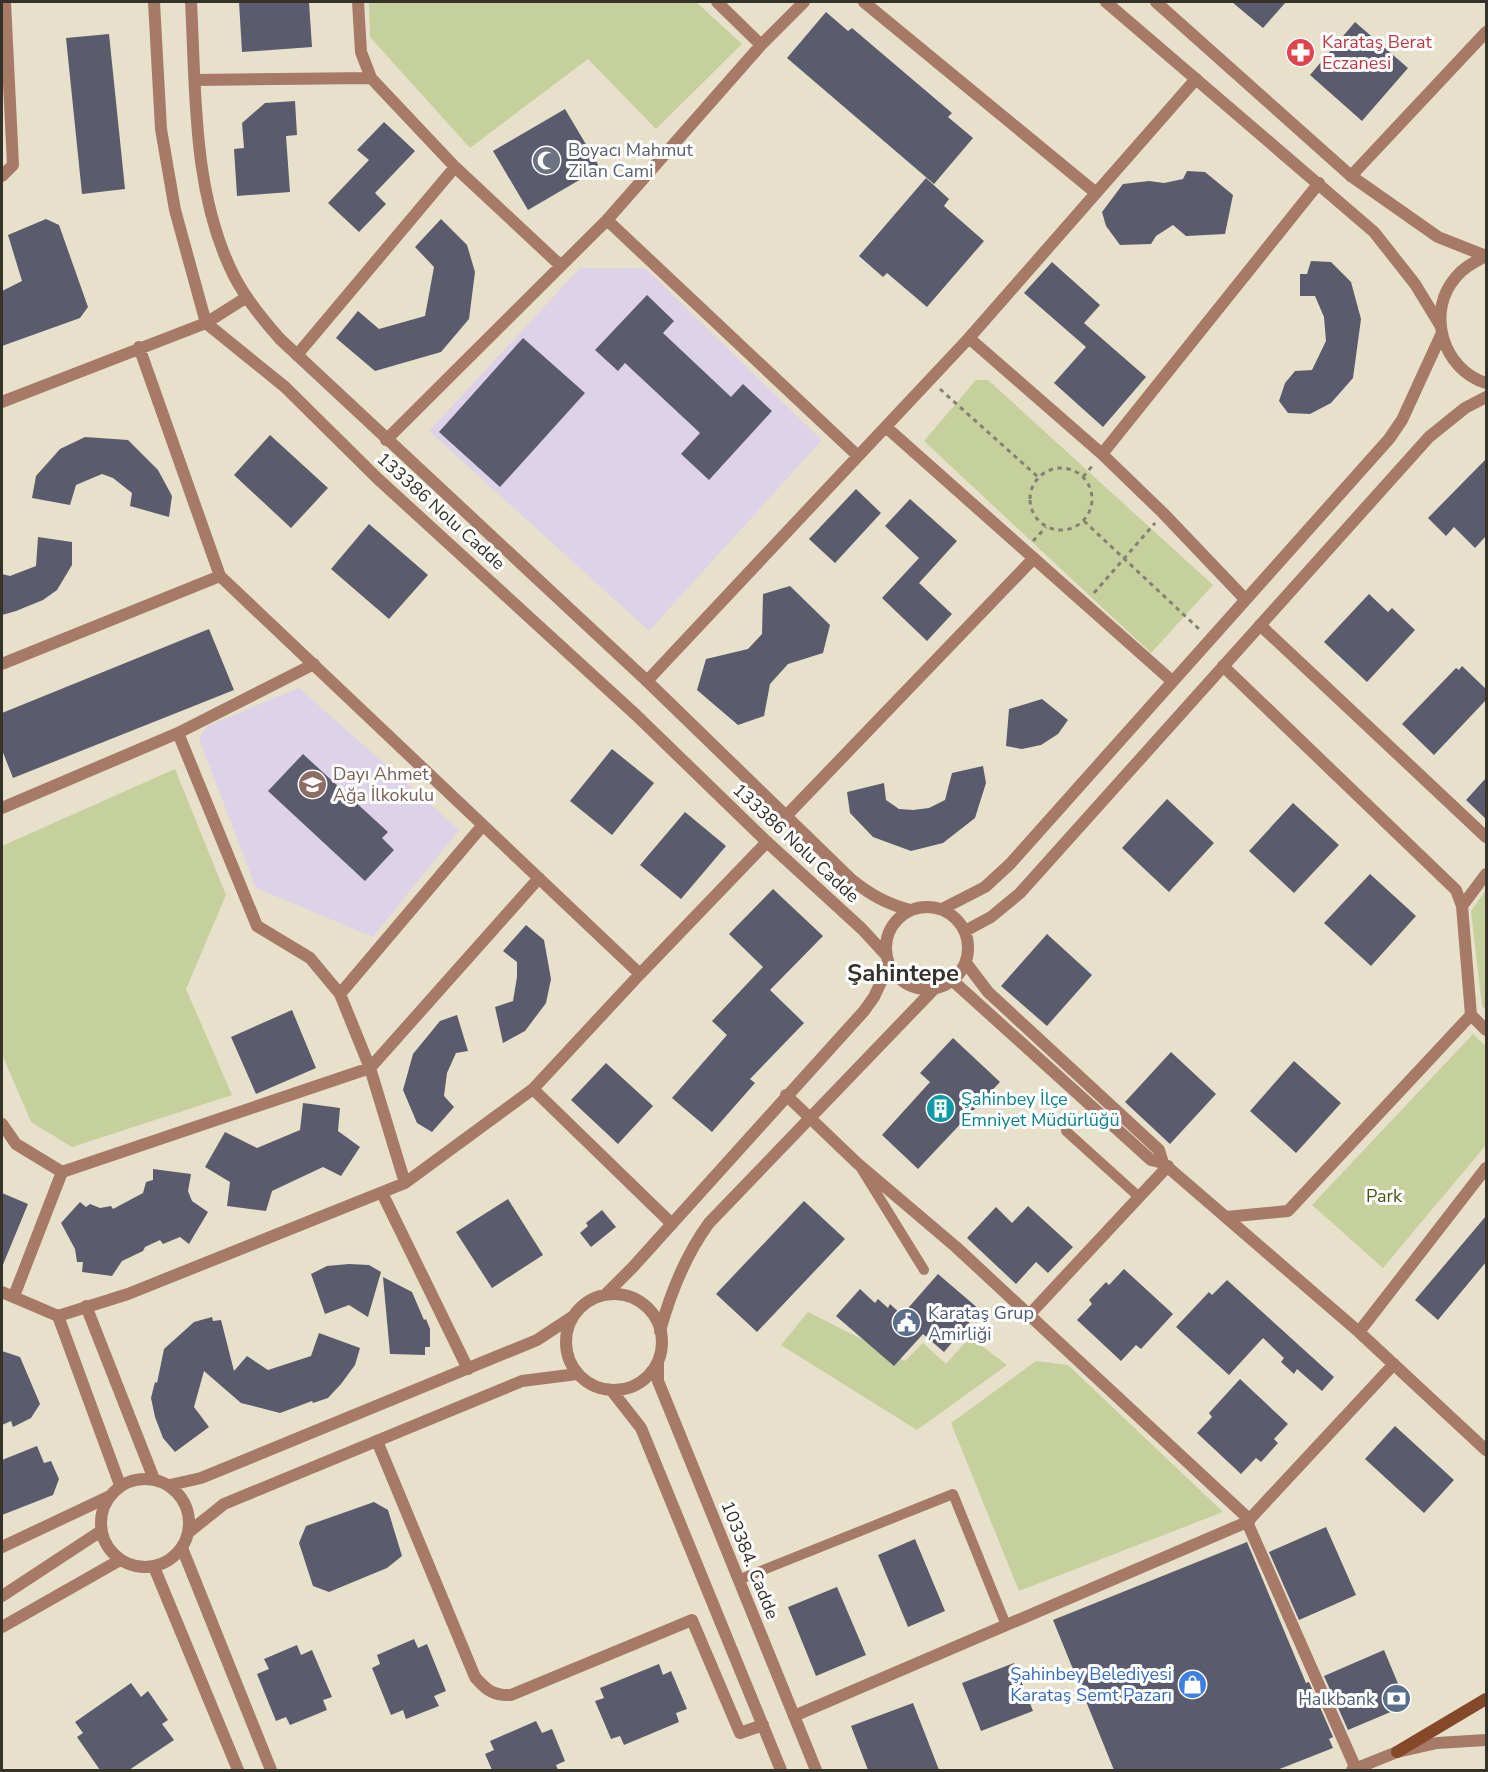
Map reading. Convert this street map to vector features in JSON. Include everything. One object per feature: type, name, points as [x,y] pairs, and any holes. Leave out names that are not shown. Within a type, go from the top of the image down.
[{"type":"main road","points":[[1397,1752],[1486,1699]]},
{"type":"street","points":[[2,176],[13,165],[5,80],[5,2]]},
{"type":"street","points":[[154,2],[161,129],[175,210],[206,323]]},
{"type":"street","name":"133386 Nolu Cadde","points":[[191,2],[198,144],[209,203],[234,276],[257,313],[297,355],[386,440],[647,681],[852,880],[871,895],[891,905],[910,910]]},
{"type":"street","points":[[358,2],[361,52],[371,78],[455,167],[561,266]]},
{"type":"street","points":[[717,2],[760,45]]},
{"type":"street","points":[[386,440],[607,220],[760,45],[804,2]]},
{"type":"street","points":[[864,2],[1095,193]]},
{"type":"street","points":[[1106,2],[1374,232],[1415,284],[1441,330],[1449,354],[1464,371],[1486,383]]},
{"type":"street","points":[[1156,2],[1351,176],[1438,237],[1486,256]]},
{"type":"street","points":[[1351,176],[1486,32]]},
{"type":"street","points":[[195,80],[371,78]]},
{"type":"street","points":[[647,681],[931,380],[1196,79]]},
{"type":"street","points":[[297,355],[455,167]]},
{"type":"street","points":[[1102,454],[1319,183]]},
{"type":"street","points":[[607,220],[858,456]]},
{"type":"street","points":[[942,909],[985,887],[998,876],[1389,440],[1402,420],[1441,330],[1440,313],[1445,294],[1455,277],[1470,264],[1486,256]]},
{"type":"street","points":[[2,402],[139,347],[206,323],[247,297]]},
{"type":"street","name":"133386 Nolu Cadde","points":[[206,323],[285,387],[377,478],[636,715],[767,842],[862,929],[888,960]]},
{"type":"street","points":[[969,338],[1102,454],[1163,513],[1245,599]]},
{"type":"street","points":[[139,347],[220,576],[640,974]]},
{"type":"street","points":[[965,931],[991,917],[1020,893],[1429,436],[1465,408],[1486,397]]},
{"type":"street","points":[[886,427],[1172,681]]},
{"type":"street","points":[[787,815],[1034,558]]},
{"type":"street","points":[[2,664],[220,576]]},
{"type":"street","points":[[1260,625],[1486,837]]},
{"type":"street","points":[[2,808],[178,733],[314,664]]},
{"type":"street","points":[[1223,666],[1456,890],[1462,906],[1471,1015],[1486,1030]]},
{"type":"street","points":[[178,733],[256,926],[310,958],[340,994],[370,1068],[405,1183]]},
{"type":"street","points":[[340,994],[483,825]]},
{"type":"street","points":[[539,878],[370,1068],[62,1172],[8,1294],[58,1316],[129,1294],[405,1183],[533,1089],[767,842]]},
{"type":"street","points":[[1462,906],[1486,874]]},
{"type":"street","points":[[920,907],[942,909],[951,915],[965,931],[968,941],[966,963],[961,973],[944,986],[923,990],[903,982],[888,960],[886,944],[893,924],[910,910],[920,907]]},
{"type":"street","points":[[170,1485],[201,1478],[537,1340],[572,1317],[586,1303],[604,1295],[633,1267],[864,1011],[874,997],[888,960]]},
{"type":"street","points":[[966,963],[988,992],[1159,1150],[1165,1164]]},
{"type":"street","points":[[953,981],[1151,1160],[1165,1164],[1359,1332],[1486,1450]]},
{"type":"street","points":[[660,1331],[675,1281],[696,1240],[709,1223],[934,989]]},
{"type":"street","points":[[1226,1216],[1288,1211],[1471,1015]]},
{"type":"street","points":[[533,1089],[672,1224]]},
{"type":"street","points":[[786,1095],[857,1163],[956,1247],[1248,1521],[1354,1770],[1397,1752],[1437,1743],[1486,1740]]},
{"type":"street","points":[[2,1124],[16,1144],[62,1172]]},
{"type":"street","points":[[1029,1315],[1139,1197],[1165,1164]]},
{"type":"street","points":[[1359,1332],[1486,1168]]},
{"type":"street","points":[[382,1193],[468,1368]]},
{"type":"street","points":[[572,1317],[566,1336],[567,1356],[577,1374],[592,1386],[612,1391],[631,1387],[647,1377],[658,1361],[662,1346],[660,1331],[652,1314],[639,1302],[622,1295],[604,1295]]},
{"type":"street","points":[[86,1306],[154,1479]]},
{"type":"street","points":[[58,1316],[120,1485]]},
{"type":"street","name":"103384. Cadde","points":[[658,1361],[658,1381],[816,1770]]},
{"type":"street","points":[[794,1716],[1248,1521],[1394,1364]]},
{"type":"street","points":[[189,1532],[224,1504],[522,1381],[577,1374]]},
{"type":"street","points":[[612,1391],[641,1428],[782,1770]]},
{"type":"street","points":[[377,1441],[475,1677],[488,1692],[512,1695],[692,1620],[740,1733],[763,1725]]},
{"type":"street","points":[[2,1547],[108,1497],[120,1485],[136,1478],[154,1479],[170,1485],[183,1498],[189,1514],[189,1532],[182,1548],[170,1560],[153,1567],[136,1567],[120,1560],[107,1547],[101,1531],[101,1513],[108,1497]]},
{"type":"street","points":[[2,1596],[101,1531]]},
{"type":"street","points":[[182,1548],[270,1770]]},
{"type":"street","points":[[2,1627],[120,1560]]},
{"type":"street","points":[[153,1567],[238,1770]]},
{"type":"lane","points":[[1066,1131],[1139,1197]]},
{"type":"lane","points":[[857,1163],[924,1270]]},
{"type":"lane","points":[[738,1580],[952,1494],[1006,1625]]},
{"type":"path","points":[[931,380],[1039,478]]},
{"type":"path","points":[[1061,467],[1077,471],[1088,483],[1093,498],[1089,514],[1083,520],[1078,526],[1062,531],[1046,527],[1034,515],[1030,500],[1034,484],[1045,472],[1061,467]]},
{"type":"path","points":[[1085,603],[1163,513]]},
{"type":"path","points":[[1083,520],[1209,639]]},
{"type":"shaded area","points":[[580,268],[645,268],[822,440],[649,631],[429,431]]},
{"type":"shaded area","name":"Dayı Ahmet Ağa İlkokulu","points":[[299,688],[459,830],[373,937],[256,888],[199,739],[207,726]]},
{"type":"green space","points":[[369,2],[696,2],[742,44],[656,129],[588,59],[470,148],[370,37]]},
{"type":"green space","points":[[976,380],[988,380],[1213,585],[1151,653],[924,441]]},
{"type":"green space","points":[[175,769],[226,895],[186,989],[232,1095],[72,1147],[31,1122],[2,1054],[2,846]]},
{"type":"green space","points":[[1486,890],[1486,1010],[1482,1006],[1471,911]]},
{"type":"green space","name":"Park","points":[[1473,1034],[1486,1046],[1486,1145],[1383,1268],[1312,1205]]},
{"type":"green space","points":[[808,1312],[905,1361],[923,1343],[946,1364],[970,1337],[1007,1365],[917,1430],[781,1345]]},
{"type":"green space","points":[[1036,1361],[1068,1365],[1223,1512],[1019,1591],[951,1423]]},
{"type":"building","points":[[239,2],[309,2],[312,47],[242,52]]},
{"type":"building","points":[[1232,2],[1286,2],[1263,28]]},
{"type":"building","points":[[826,12],[848,31],[852,28],[952,113],[948,117],[973,138],[934,184],[787,58]]},
{"type":"building","points":[[1355,22],[1408,68],[1362,121],[1310,75]]},
{"type":"building","points":[[109,34],[125,189],[82,194],[66,38]]},
{"type":"building","points":[[295,101],[297,135],[286,136],[290,192],[237,196],[234,149],[244,148],[242,123],[265,103]]},
{"type":"building","name":"Boyacı Mahmut Zilan Cami","points":[[565,109],[600,168],[528,210],[493,151]]},
{"type":"building","points":[[384,122],[415,151],[375,193],[386,204],[359,232],[328,203],[369,160],[357,150]]},
{"type":"building","points":[[1187,171],[1205,172],[1233,195],[1225,234],[1186,236],[1173,225],[1156,236],[1151,244],[1120,245],[1106,226],[1102,212],[1123,184],[1149,181],[1164,183],[1183,179]]},
{"type":"building","points":[[926,178],[949,199],[944,206],[984,241],[927,307],[887,273],[883,277],[859,256]]},
{"type":"building","points":[[46,219],[59,225],[88,307],[80,318],[2,346],[2,291],[22,281],[8,235]]},
{"type":"building","points":[[441,219],[467,245],[475,272],[469,319],[441,352],[375,371],[336,338],[358,311],[379,329],[425,316],[434,267],[415,247]]},
{"type":"building","points":[[1311,261],[1331,262],[1351,282],[1361,319],[1353,378],[1331,403],[1310,414],[1288,413],[1279,401],[1285,383],[1295,371],[1312,370],[1326,341],[1324,317],[1315,296],[1300,296],[1300,274],[1307,274]]},
{"type":"building","points":[[1052,262],[1100,305],[1084,323],[1146,377],[1103,427],[1054,383],[1086,347],[1024,293]]},
{"type":"building","points":[[647,295],[674,321],[663,333],[731,397],[743,384],[772,411],[709,480],[681,454],[700,433],[625,363],[618,371],[595,350]]},
{"type":"building","points":[[523,338],[585,393],[500,487],[439,432]]},
{"type":"building","points":[[270,435],[328,488],[291,528],[234,475]]},
{"type":"building","points":[[85,437],[128,440],[158,470],[172,496],[169,517],[130,506],[132,493],[113,478],[102,474],[76,485],[70,505],[32,498],[36,476],[60,449]]},
{"type":"building","points":[[1486,459],[1486,536],[1475,548],[1454,527],[1446,536],[1428,518]]},
{"type":"building","points":[[856,489],[881,513],[835,563],[809,539]]},
{"type":"building","points":[[910,499],[957,541],[919,583],[952,614],[927,641],[882,598],[919,558],[885,526]]},
{"type":"building","points":[[369,524],[428,575],[389,619],[331,569]]},
{"type":"building","points":[[38,537],[72,542],[72,565],[57,590],[43,600],[2,615],[2,574],[10,576],[36,566]]},
{"type":"building","points":[[790,586],[830,625],[823,653],[788,664],[770,684],[764,716],[738,725],[697,690],[706,659],[748,649],[762,634],[763,594]]},
{"type":"building","points":[[1369,594],[1388,612],[1392,608],[1415,630],[1367,682],[1324,642]]},
{"type":"building","points":[[209,629],[234,690],[13,778],[2,750],[2,713]]},
{"type":"building","points":[[1462,666],[1486,689],[1486,700],[1434,755],[1402,724],[1456,668],[1459,670]]},
{"type":"building","points":[[1042,699],[1068,720],[1058,734],[1041,745],[1022,749],[1006,746],[1009,709]]},
{"type":"building","points":[[612,749],[654,783],[612,835],[570,801]]},
{"type":"building","points":[[303,754],[388,832],[382,838],[394,850],[365,881],[268,791]]},
{"type":"building","points":[[983,766],[986,783],[975,818],[943,843],[911,851],[873,837],[850,813],[847,792],[884,783],[886,800],[899,809],[929,808],[945,800],[952,773]]},
{"type":"building","points":[[1486,778],[1486,819],[1466,800]]},
{"type":"building","points":[[1167,799],[1214,843],[1169,892],[1122,848]]},
{"type":"building","points":[[1293,803],[1339,845],[1294,893],[1249,851]]},
{"type":"building","points":[[685,812],[726,846],[681,899],[640,865]]},
{"type":"building","points":[[1370,874],[1416,916],[1371,966],[1324,923]]},
{"type":"building","points":[[773,889],[823,936],[770,990],[804,1023],[750,1079],[755,1083],[712,1132],[672,1098],[727,1035],[712,1021],[763,967],[729,934]]},
{"type":"building","points":[[526,925],[544,940],[551,979],[546,1003],[525,1031],[503,1043],[495,1007],[513,1001],[517,962],[503,951]]},
{"type":"building","points":[[1047,934],[1092,975],[1047,1026],[1001,986]]},
{"type":"building","points":[[292,1010],[316,1068],[256,1094],[231,1037]]},
{"type":"building","points":[[457,1015],[468,1051],[456,1053],[447,1073],[444,1096],[454,1107],[432,1132],[417,1123],[403,1090],[413,1054],[440,1021]]},
{"type":"building","name":"Şahinbey İlçe Emniyet Müdürlüğü","points":[[953,1038],[1000,1082],[918,1169],[882,1135],[930,1082],[920,1073]]},
{"type":"building","points":[[1171,1052],[1216,1094],[1170,1144],[1125,1102]]},
{"type":"building","points":[[1294,1061],[1341,1103],[1296,1153],[1250,1111]]},
{"type":"building","points":[[606,1063],[653,1106],[618,1144],[571,1100]]},
{"type":"building","points":[[303,1103],[340,1108],[338,1131],[360,1147],[341,1176],[323,1167],[272,1191],[266,1211],[227,1206],[230,1182],[205,1167],[225,1132],[257,1148],[300,1130]]},
{"type":"building","points":[[153,1169],[191,1174],[188,1191],[192,1201],[208,1212],[189,1244],[180,1237],[163,1244],[160,1240],[122,1261],[112,1276],[82,1272],[83,1262],[77,1262],[75,1249],[61,1223],[80,1202],[86,1207],[90,1204],[100,1208],[111,1206],[113,1209],[143,1193],[146,1182],[153,1180]]},
{"type":"building","points":[[2,1193],[28,1204],[2,1267]]},
{"type":"building","points":[[508,1199],[543,1255],[492,1288],[456,1232]]},
{"type":"building","points":[[804,1201],[845,1239],[757,1332],[716,1294]]},
{"type":"building","points":[[1028,1206],[1073,1247],[1048,1273],[1036,1262],[1016,1284],[967,1238],[996,1207],[1012,1223]]},
{"type":"building","points":[[602,1210],[616,1227],[591,1247],[580,1233],[588,1226],[586,1223]]},
{"type":"building","points":[[1486,1216],[1486,1262],[1438,1320],[1415,1300]]},
{"type":"building","points":[[369,1265],[381,1272],[368,1317],[349,1305],[325,1314],[311,1274],[327,1266]]},
{"type":"building","points":[[1124,1269],[1173,1314],[1141,1349],[1136,1345],[1121,1361],[1077,1320],[1092,1304],[1089,1300],[1106,1282],[1109,1285]]},
{"type":"building","name":"Karataş Grup Amirliği","points":[[938,1274],[980,1310],[944,1352],[923,1334],[894,1366],[836,1316],[860,1289],[875,1303],[878,1299],[888,1308],[890,1304],[902,1315]]},
{"type":"building","points":[[383,1277],[412,1292],[430,1329],[430,1347],[425,1347],[425,1355],[390,1354]]},
{"type":"building","points":[[1227,1280],[1334,1377],[1322,1391],[1297,1369],[1294,1374],[1281,1362],[1284,1358],[1263,1338],[1229,1375],[1176,1327],[1209,1292],[1212,1295]]},
{"type":"building","points":[[212,1317],[213,1321],[221,1320],[234,1371],[247,1356],[268,1370],[311,1356],[319,1333],[360,1348],[355,1365],[328,1398],[313,1403],[312,1401],[280,1413],[241,1403],[204,1371],[194,1407],[209,1427],[175,1452],[163,1438],[151,1398],[155,1382],[157,1383],[164,1349],[194,1322]]},
{"type":"building","points":[[2,1351],[20,1357],[40,1404],[31,1418],[13,1427],[11,1421],[2,1425]]},
{"type":"building","points":[[1240,1379],[1288,1424],[1274,1439],[1278,1443],[1261,1462],[1256,1458],[1241,1474],[1197,1433],[1212,1417],[1209,1413]]},
{"type":"building","points":[[1395,1426],[1454,1480],[1424,1513],[1365,1459]]},
{"type":"building","points":[[37,1446],[44,1463],[51,1461],[59,1479],[53,1495],[2,1515],[2,1460]]},
{"type":"building","points":[[374,1502],[388,1510],[402,1556],[387,1568],[329,1592],[313,1586],[299,1543],[306,1526]]},
{"type":"building","points":[[1326,1527],[1356,1595],[1299,1620],[1269,1552]]},
{"type":"building","points":[[915,1539],[945,1611],[908,1627],[878,1555]]},
{"type":"building","name":"Şahinbey Belediyesi Karataş Semt Pazarı","points":[[1247,1542],[1306,1683],[1309,1682],[1333,1737],[1329,1739],[1333,1748],[1277,1770],[1114,1770],[1053,1620]]},
{"type":"building","points":[[837,1587],[866,1655],[816,1676],[788,1607]]},
{"type":"building","points":[[414,1639],[418,1648],[427,1644],[446,1691],[434,1696],[439,1706],[406,1719],[403,1710],[391,1715],[372,1668],[380,1664],[377,1655]]},
{"type":"building","points":[[297,1645],[301,1655],[312,1650],[332,1697],[323,1700],[327,1710],[290,1725],[286,1717],[276,1721],[257,1674],[269,1669],[264,1659]]},
{"type":"building","points":[[1384,1650],[1407,1705],[1348,1730],[1324,1676]]},
{"type":"building","points":[[1014,1663],[1033,1711],[981,1731],[962,1683]]},
{"type":"building","points":[[659,1664],[663,1675],[671,1671],[687,1709],[676,1713],[679,1722],[624,1745],[620,1736],[611,1739],[595,1701],[604,1698],[600,1688]]},
{"type":"building","points":[[131,1683],[141,1697],[148,1691],[168,1720],[162,1724],[174,1740],[129,1770],[100,1770],[77,1737],[83,1733],[75,1722]]},
{"type":"building","points":[[913,1703],[939,1770],[868,1770],[851,1726]]},
{"type":"building","points":[[536,1721],[542,1733],[552,1729],[565,1761],[556,1765],[558,1770],[492,1770],[485,1754],[494,1750],[490,1741]]},
{"type":"place","name":"Karataş Berat Eczanesi","points":[[1301,52]]},
{"type":"place","name":"Boyacı Mahmut Zilan Cami","points":[[547,160]]},
{"type":"place","name":"Dayı Ahmet Ağa İlkokulu","points":[[312,784]]},
{"type":"place","name":"Şahinbey İlçe Emniyet Müdürlüğü","points":[[940,1109]]},
{"type":"place","name":"Karataş Grup Amirliği","points":[[907,1323]]},
{"type":"place","name":"Şahinbey Belediyesi Karataş Semt Pazarı","points":[[1193,1684]]},
{"type":"place","name":"Halkbank","points":[[1396,1699]]},
{"type":"district","name":"Şahintepe","points":[[903,973]]}]
